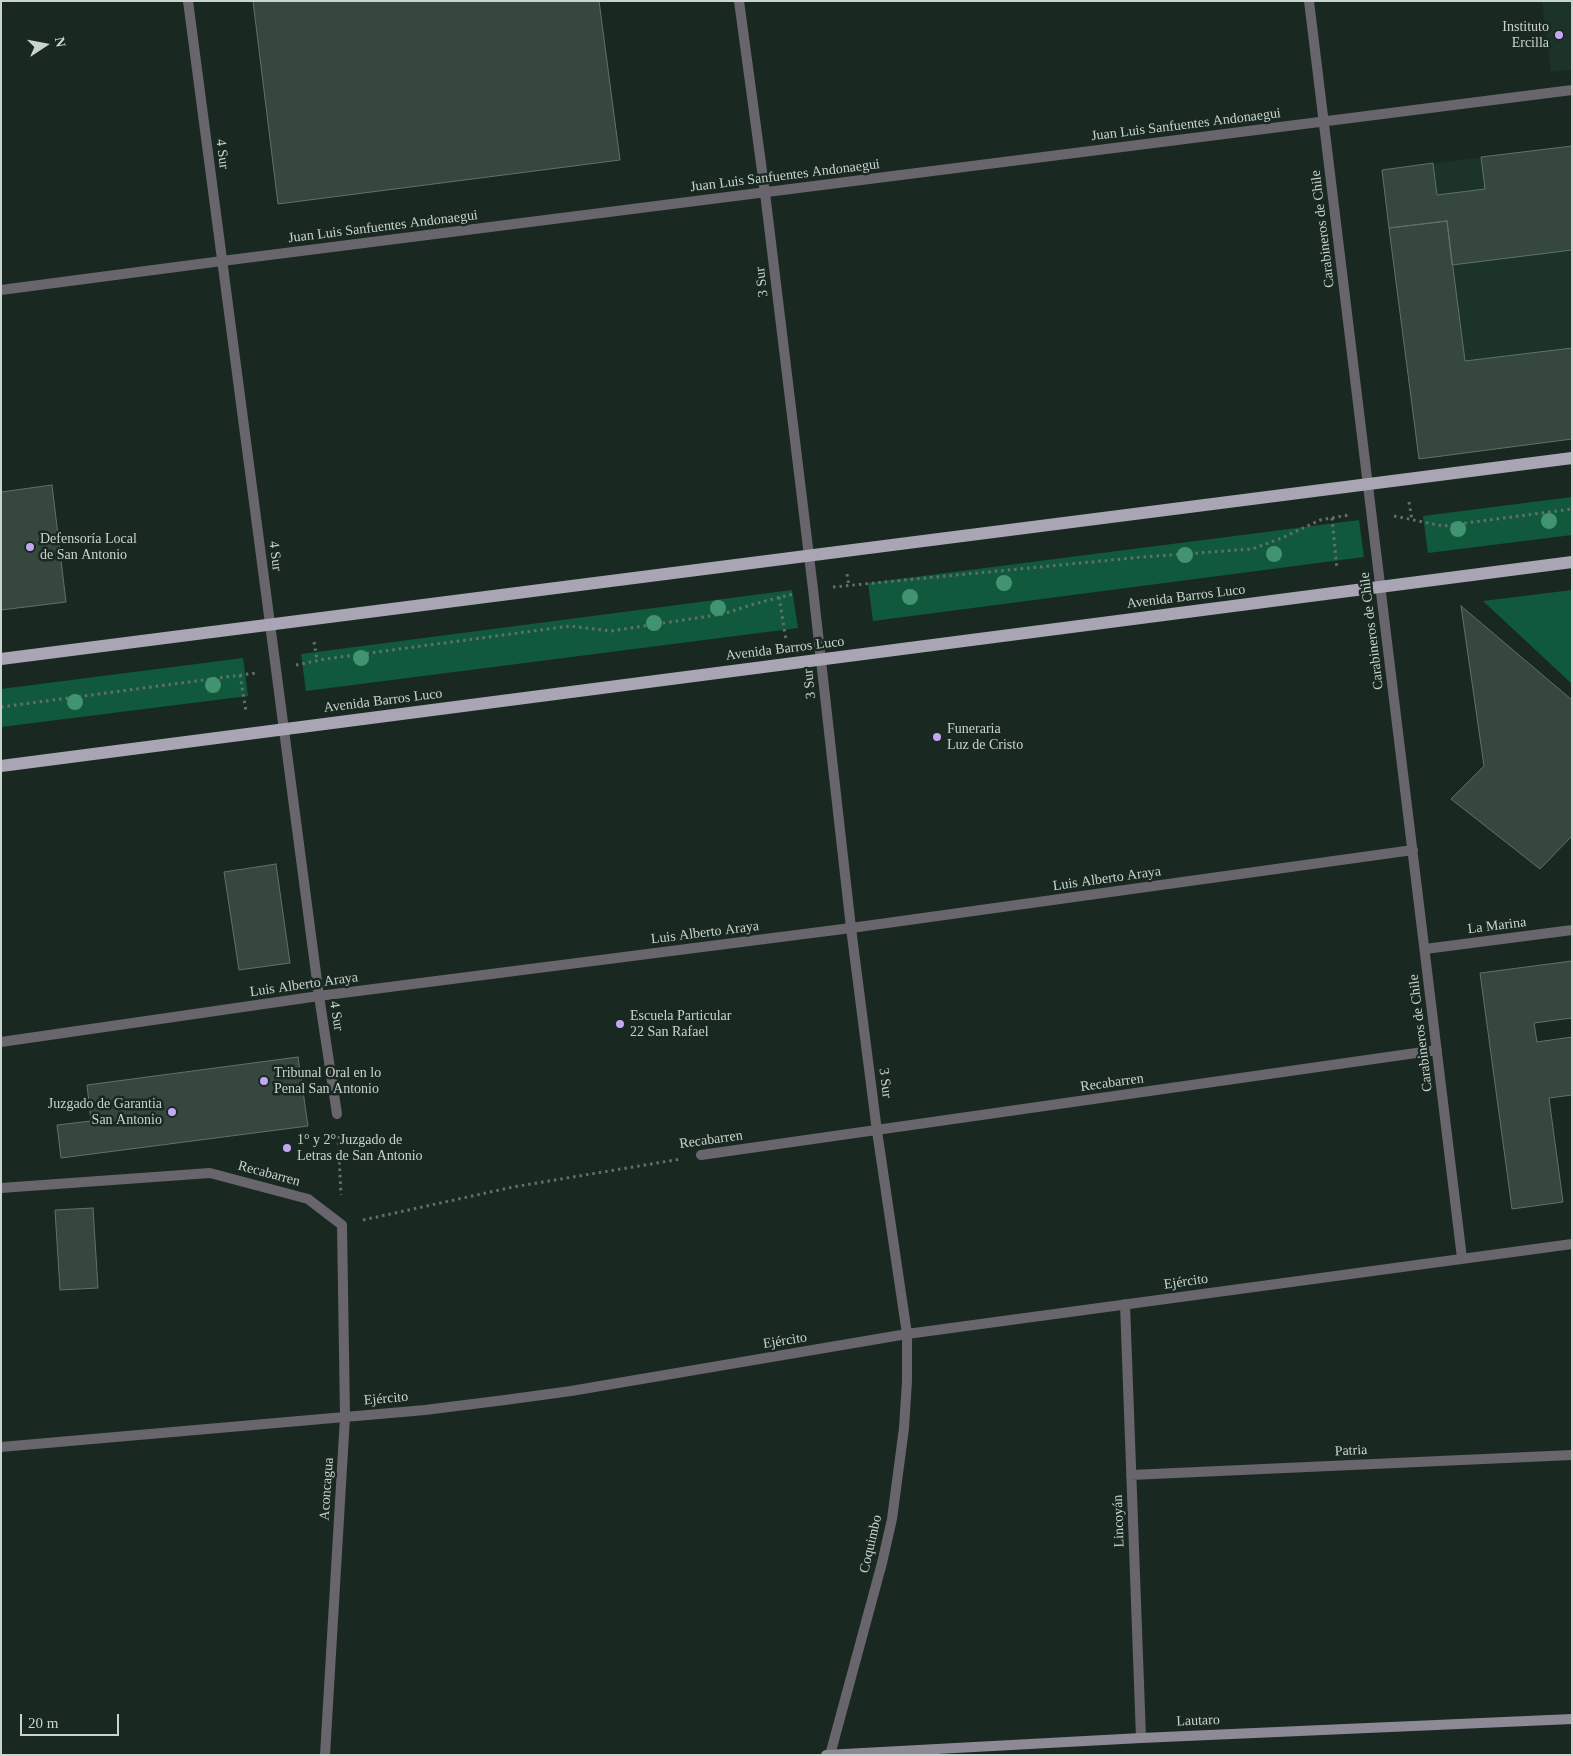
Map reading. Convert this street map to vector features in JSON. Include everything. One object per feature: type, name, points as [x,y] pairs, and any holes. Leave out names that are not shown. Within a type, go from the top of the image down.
[{"type":"main road","points":[[1,658],[1572,458]]},
{"type":"main road","name":"Avenida Barros Luco","points":[[1,766],[1572,562]]},
{"type":"street","name":"4 Sur","points":[[188,1],[319,996],[337,1114]]},
{"type":"street","name":"3 Sur","points":[[739,1],[765,193],[809,555],[851,928],[877,1131],[907,1334]]},
{"type":"street","name":"Carabineros de Chile","points":[[1309,1],[1462,1258]]},
{"type":"street","name":"Juan Luis Sanfuentes Andonaegui","points":[[1,290],[1572,90]]},
{"type":"street","name":"Luis Alberto Araya","points":[[1,1042],[319,996],[851,928],[1413,850]]},
{"type":"street","name":"La Marina","points":[[1425,949],[1572,930]]},
{"type":"street","name":"Recabarren","points":[[701,1155],[1437,1050]]},
{"type":"street","name":"Recabarren","points":[[1,1188],[210,1173],[308,1199],[342,1225]]},
{"type":"street","name":"Aconcagua","points":[[325,1755],[345,1417],[342,1225]]},
{"type":"street","name":"Ejército","points":[[1,1447],[425,1410],[571,1391],[907,1334],[1572,1244]]},
{"type":"street","name":"Lincoyán","points":[[1125,1304],[1140,1738]]},
{"type":"street","name":"Coquimbo","points":[[828,1755],[882,1563],[892,1519],[904,1428],[907,1334]]},
{"type":"street","name":"Patria","points":[[1131,1475],[1572,1455]]},
{"type":"street","name":"Lautaro","points":[[828,1755],[1140,1738],[1572,1719]]},
{"type":"path","points":[[1,707],[276,670],[325,659],[570,626],[611,631],[723,614],[779,597],[813,590],[1134,558],[1252,549],[1282,538],[1320,520],[1372,512],[1443,526],[1572,509]]},
{"type":"path","points":[[1332,518],[1340,592]]},
{"type":"path","points":[[779,597],[790,663]]},
{"type":"path","points":[[240,675],[250,734]]},
{"type":"path","points":[[337,1114],[342,1225]]},
{"type":"path","name":"Recabarren","points":[[342,1225],[513,1187],[701,1155]]},
{"type":"shaded area","name":"Instituto Ercilla","points":[[1542,1],[1572,1],[1572,70],[1551,72]]},
{"type":"shaded area","points":[[1572,146],[1572,439],[1419,459],[1382,170]]},
{"type":"green space","points":[[1572,497],[1572,535],[1428,553],[1423,516]]},
{"type":"green space","points":[[1359,520],[1364,557],[873,621],[868,583]]},
{"type":"green space","points":[[792,590],[798,628],[306,691],[301,654]]},
{"type":"green space","points":[[1572,590],[1572,684],[1483,601]]},
{"type":"green space","points":[[243,658],[248,696],[1,727],[1,689]]},
{"type":"building","points":[[253,1],[599,1],[620,160],[278,204]]},
{"type":"building","points":[[1572,146],[1572,250],[1452,265],[1447,221],[1389,228],[1382,170],[1433,163],[1437,195],[1485,189],[1481,157]]},
{"type":"building","points":[[1447,221],[1465,361],[1572,348],[1572,439],[1419,459],[1389,228]]},
{"type":"building","name":"Defensoría Local de San Antonio","points":[[52,485],[66,602],[1,610],[1,492]]},
{"type":"building","points":[[1461,606],[1572,700],[1572,836],[1540,869],[1451,799],[1484,766]]},
{"type":"building","points":[[276,864],[290,963],[239,970],[224,872]]},
{"type":"building","points":[[1572,961],[1572,1018],[1534,1023],[1537,1042],[1572,1037],[1572,1095],[1549,1098],[1563,1202],[1512,1209],[1480,973]]},
{"type":"building","points":[[298,1057],[308,1126],[61,1158],[57,1125],[91,1121],[87,1085]]},
{"type":"building","points":[[93,1208],[98,1288],[60,1290],[55,1210]]},
{"type":"place","name":"Instituto Ercilla","points":[[1559,35]]},
{"type":"place","name":"Defensoría Local de San Antonio","points":[[30,547]]},
{"type":"place","name":"Funeraria Luz de Cristo","points":[[937,737]]},
{"type":"place","name":"Escuela Particular 22 San Rafael","points":[[620,1024]]},
{"type":"place","name":"Tribunal Oral en lo Penal San Antonio","points":[[264,1081]]},
{"type":"place","name":"Juzgado de Garantia San Antonio","points":[[172,1112]]},
{"type":"place","name":"1° y 2° Juzgado de Letras de San Antonio","points":[[287,1148]]}]
